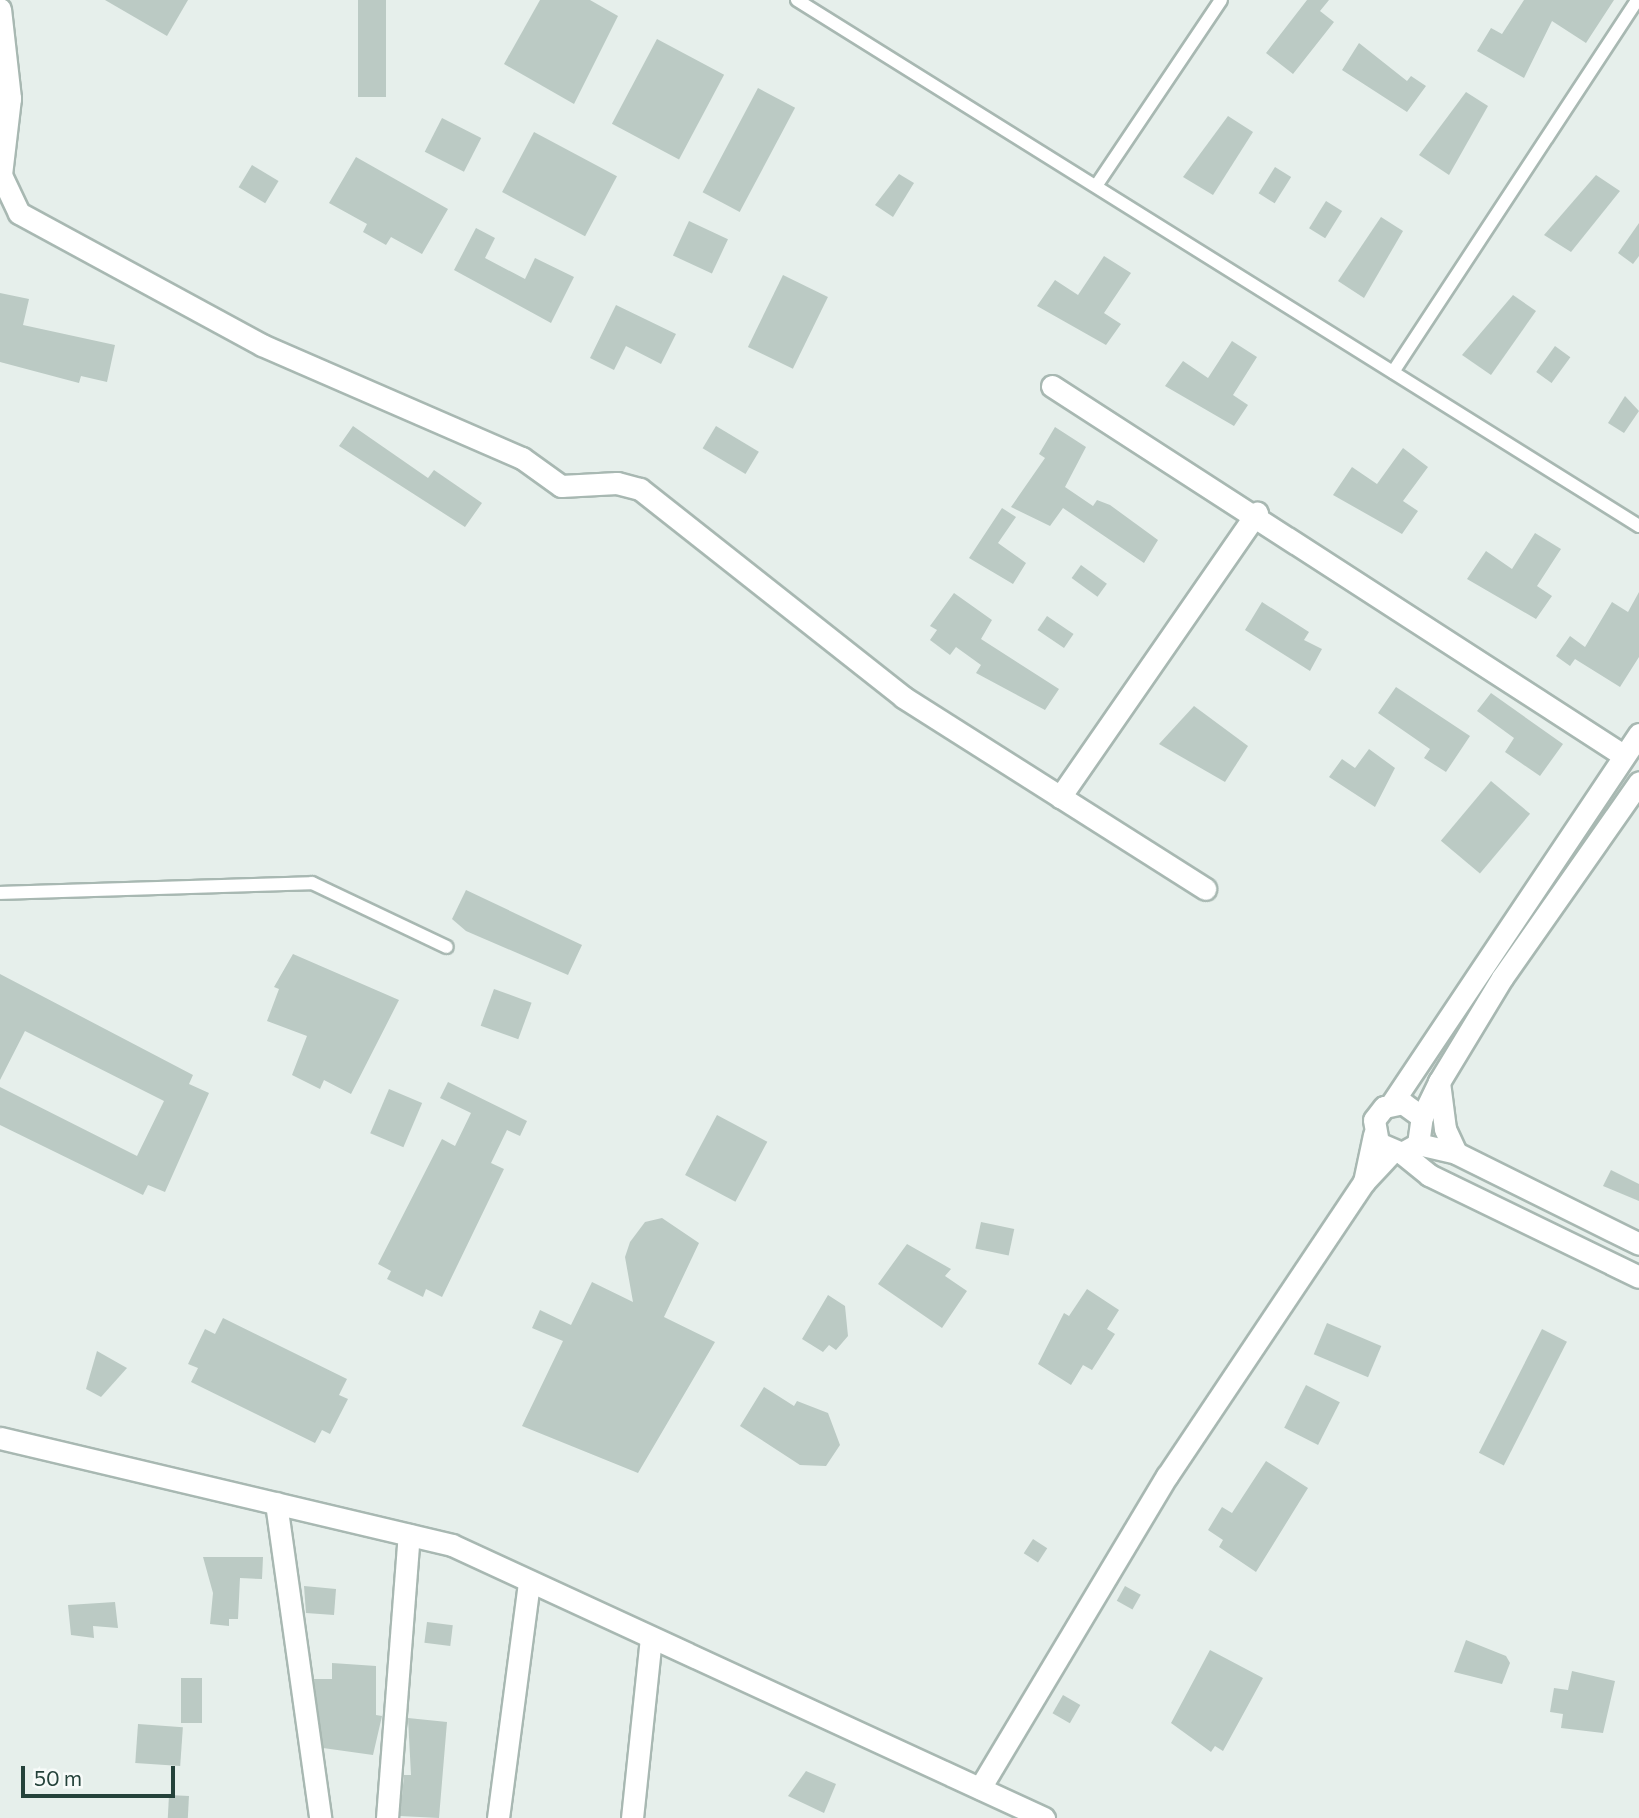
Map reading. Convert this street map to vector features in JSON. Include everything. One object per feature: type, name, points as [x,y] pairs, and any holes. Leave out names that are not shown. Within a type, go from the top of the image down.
[{"type":"street","points":[[0,9],[10,98],[1,175],[19,213],[262,345],[522,458],[561,486],[617,483],[640,489],[903,697],[1205,889]]},
{"type":"street","points":[[1052,386],[1257,513],[1623,755]]},
{"type":"street","points":[[1060,797],[1257,513]]},
{"type":"street","points":[[1364,1182],[1374,1135],[1374,1119],[1392,1103],[1639,734]]},
{"type":"street","points":[[980,1788],[1167,1476],[1364,1182],[1404,1150],[1439,1082],[1502,978],[1639,782]]},
{"type":"street","points":[[1439,1082],[1445,1129],[1456,1153]]},
{"type":"street","points":[[1392,1103],[1414,1108],[1422,1117]]},
{"type":"street","points":[[1374,1135],[1404,1150],[1429,1175],[1639,1277]]},
{"type":"street","points":[[1404,1150],[1456,1153],[1639,1244]]},
{"type":"street","points":[[0,1438],[452,1545],[1044,1818]]},
{"type":"street","points":[[276,1503],[320,1818]]},
{"type":"street","points":[[387,1818],[409,1535]]},
{"type":"street","points":[[498,1818],[529,1581]]},
{"type":"street","points":[[632,1818],[652,1638]]},
{"type":"lane","points":[[797,0],[1639,526]]},
{"type":"lane","points":[[1096,186],[1221,0]]},
{"type":"lane","points":[[1393,372],[1637,0]]},
{"type":"lane","points":[[0,893],[312,883],[447,947]]},
{"type":"building","points":[[105,0],[188,0],[167,36]]},
{"type":"building","points":[[358,0],[386,0],[386,97],[358,97]]},
{"type":"building","points":[[540,0],[590,0],[618,16],[574,104],[504,64]]},
{"type":"building","points":[[1307,0],[1329,0],[1320,11],[1334,22],[1293,74],[1266,53]]},
{"type":"building","points":[[1524,0],[1614,0],[1586,43],[1552,21],[1524,78],[1477,51],[1491,28],[1502,34]]},
{"type":"building","points":[[657,39],[724,75],[679,159],[612,124]]},
{"type":"building","points":[[1359,43],[1407,81],[1411,76],[1426,86],[1407,112],[1342,70]]},
{"type":"building","points":[[758,88],[795,108],[740,212],[703,192]]},
{"type":"building","points":[[1466,92],[1488,106],[1449,175],[1419,155]]},
{"type":"building","points":[[1228,116],[1253,132],[1213,195],[1183,177]]},
{"type":"building","points":[[442,118],[481,138],[464,172],[425,152]]},
{"type":"building","points":[[534,132],[617,176],[585,236],[502,192]]},
{"type":"building","points":[[356,157],[448,209],[422,254],[391,237],[386,245],[363,232],[367,224],[329,203]]},
{"type":"building","points":[[252,165],[279,181],[265,203],[239,187]]},
{"type":"building","points":[[1275,167],[1291,177],[1275,203],[1259,193]]},
{"type":"building","points":[[899,174],[914,183],[893,217],[875,205]]},
{"type":"building","points":[[1596,175],[1620,191],[1571,252],[1544,235]]},
{"type":"building","points":[[1326,201],[1342,211],[1325,238],[1309,228]]},
{"type":"building","points":[[1381,217],[1403,231],[1364,298],[1338,281]]},
{"type":"building","points":[[689,221],[728,239],[712,274],[673,255]]},
{"type":"building","points":[[1639,223],[1639,256],[1633,264],[1618,253]]},
{"type":"building","points":[[476,228],[495,238],[485,258],[525,279],[535,258],[574,277],[551,323],[454,270]]},
{"type":"building","points":[[1104,256],[1131,273],[1104,313],[1121,324],[1106,345],[1037,306],[1055,280],[1078,295]]},
{"type":"building","points":[[783,275],[828,297],[793,369],[748,347]]},
{"type":"building","points":[[0,293],[29,299],[23,325],[115,345],[107,382],[81,376],[79,383],[0,362]]},
{"type":"building","points":[[1513,295],[1536,311],[1491,375],[1462,355]]},
{"type":"building","points":[[616,305],[676,334],[661,364],[626,346],[614,370],[590,358]]},
{"type":"building","points":[[1232,341],[1257,357],[1233,395],[1248,405],[1234,426],[1165,386],[1183,361],[1208,378]]},
{"type":"building","points":[[1555,346],[1570,357],[1552,383],[1536,372]]},
{"type":"building","points":[[1625,396],[1639,411],[1624,433],[1608,423]]},
{"type":"building","points":[[353,426],[428,478],[434,470],[482,503],[465,527],[339,446]]},
{"type":"building","points":[[716,426],[759,452],[745,474],[703,448]]},
{"type":"building","points":[[1055,427],[1086,447],[1065,487],[1093,506],[1097,500],[1110,505],[1158,540],[1144,563],[1063,508],[1050,526],[1011,507],[1045,458],[1039,454]]},
{"type":"building","points":[[1403,448],[1428,467],[1403,501],[1418,511],[1402,534],[1333,495],[1352,467],[1377,484]]},
{"type":"building","points":[[1002,508],[1016,517],[998,543],[1026,563],[1013,584],[969,558]]},
{"type":"building","points":[[1535,533],[1561,549],[1537,586],[1552,596],[1536,619],[1467,579],[1486,551],[1512,569]]},
{"type":"building","points":[[1081,565],[1107,584],[1097,597],[1072,578]]},
{"type":"building","points":[[1639,592],[1639,657],[1620,687],[1575,659],[1570,666],[1556,656],[1570,636],[1585,647],[1612,602],[1628,612]]},
{"type":"building","points":[[954,593],[992,620],[981,639],[1059,689],[1045,710],[976,673],[981,665],[956,647],[950,655],[930,640],[937,630],[930,626]]},
{"type":"building","points":[[1262,602],[1309,632],[1304,640],[1322,649],[1310,671],[1245,630]]},
{"type":"building","points":[[1047,616],[1074,634],[1064,648],[1037,630]]},
{"type":"building","points":[[1396,687],[1470,736],[1446,772],[1424,758],[1430,749],[1378,713]]},
{"type":"building","points":[[1491,693],[1563,744],[1540,776],[1505,752],[1514,738],[1477,711]]},
{"type":"building","points":[[1194,706],[1248,746],[1225,782],[1159,744]]},
{"type":"building","points":[[1369,749],[1395,768],[1375,807],[1329,777],[1342,759],[1355,768]]},
{"type":"building","points":[[1491,781],[1530,814],[1480,874],[1441,841]]},
{"type":"building","points":[[466,890],[582,945],[568,975],[466,931],[452,919]]},
{"type":"building","points":[[293,954],[399,1000],[351,1094],[324,1080],[320,1089],[292,1075],[307,1036],[267,1021],[279,989],[274,987]]},
{"type":"building","points":[[0,974],[193,1075],[189,1084],[209,1093],[165,1192],[148,1185],[143,1195],[0,1125],[0,1087],[137,1156],[164,1101],[25,1031],[0,1080]]},
{"type":"building","points":[[494,989],[532,1003],[518,1039],[481,1026]]},
{"type":"building","points":[[448,1082],[527,1121],[520,1136],[507,1130],[491,1163],[504,1169],[442,1297],[426,1289],[423,1297],[387,1279],[391,1271],[378,1264],[442,1139],[455,1146],[471,1113],[440,1098]]},
{"type":"building","points":[[389,1089],[422,1103],[403,1147],[370,1133]]},
{"type":"building","points":[[717,1115],[767,1142],[735,1202],[685,1175]]},
{"type":"building","points":[[1611,1170],[1639,1184],[1639,1201],[1603,1186]]},
{"type":"building","points":[[662,1218],[699,1243],[664,1317],[715,1342],[638,1473],[522,1426],[563,1341],[532,1328],[540,1310],[571,1325],[592,1282],[633,1302],[625,1257],[630,1242],[645,1222]]},
{"type":"building","points":[[981,1222],[1014,1229],[1009,1255],[975,1248]]},
{"type":"building","points":[[907,1244],[951,1269],[945,1276],[967,1291],[942,1328],[878,1284]]},
{"type":"building","points":[[1087,1289],[1119,1310],[1107,1329],[1115,1334],[1092,1370],[1083,1365],[1071,1385],[1038,1364],[1064,1313],[1069,1316]]},
{"type":"building","points":[[828,1295],[845,1306],[848,1336],[836,1350],[829,1345],[823,1352],[802,1339]]},
{"type":"building","points":[[223,1318],[347,1379],[339,1395],[348,1399],[330,1434],[322,1430],[315,1443],[191,1382],[198,1368],[188,1364],[205,1329],[215,1334]]},
{"type":"building","points":[[1327,1323],[1381,1346],[1368,1377],[1314,1354]]},
{"type":"building","points":[[1542,1329],[1567,1342],[1504,1466],[1479,1453]]},
{"type":"building","points":[[97,1351],[127,1368],[101,1397],[86,1389]]},
{"type":"building","points":[[1306,1385],[1340,1402],[1318,1445],[1284,1428]]},
{"type":"building","points":[[764,1387],[794,1406],[797,1401],[828,1413],[840,1445],[826,1466],[800,1465],[740,1426]]},
{"type":"building","points":[[1266,1461],[1308,1488],[1256,1572],[1219,1547],[1223,1540],[1208,1530],[1222,1507],[1232,1513]]},
{"type":"building","points":[[1033,1539],[1047,1548],[1038,1563],[1024,1553]]},
{"type":"building","points":[[203,1557],[263,1557],[262,1579],[240,1578],[238,1619],[229,1619],[229,1626],[210,1624],[213,1593]]},
{"type":"building","points":[[304,1586],[336,1589],[334,1615],[306,1613]]},
{"type":"building","points":[[1125,1586],[1141,1595],[1133,1610],[1117,1601]]},
{"type":"building","points":[[115,1602],[118,1628],[93,1626],[94,1638],[71,1635],[68,1605]]},
{"type":"building","points":[[427,1622],[453,1625],[450,1646],[424,1643]]},
{"type":"building","points":[[1466,1640],[1506,1656],[1510,1663],[1502,1684],[1454,1672]]},
{"type":"building","points":[[1210,1650],[1263,1678],[1223,1751],[1215,1746],[1211,1752],[1171,1723]]},
{"type":"building","points":[[332,1663],[376,1666],[376,1715],[382,1716],[373,1755],[323,1748],[314,1679],[332,1679]]},
{"type":"building","points":[[1572,1671],[1615,1681],[1603,1733],[1561,1728],[1563,1714],[1550,1712],[1554,1688],[1568,1690]]},
{"type":"building","points":[[181,1678],[202,1678],[202,1723],[181,1723]]},
{"type":"building","points":[[1063,1695],[1080,1705],[1070,1723],[1052,1713]]},
{"type":"building","points":[[408,1718],[447,1722],[439,1818],[400,1816],[404,1775],[411,1775]]},
{"type":"building","points":[[138,1724],[183,1727],[180,1766],[135,1763]]},
{"type":"building","points":[[806,1771],[836,1784],[824,1813],[788,1796]]},
{"type":"building","points":[[169,1795],[189,1796],[188,1818],[168,1818]]}]
